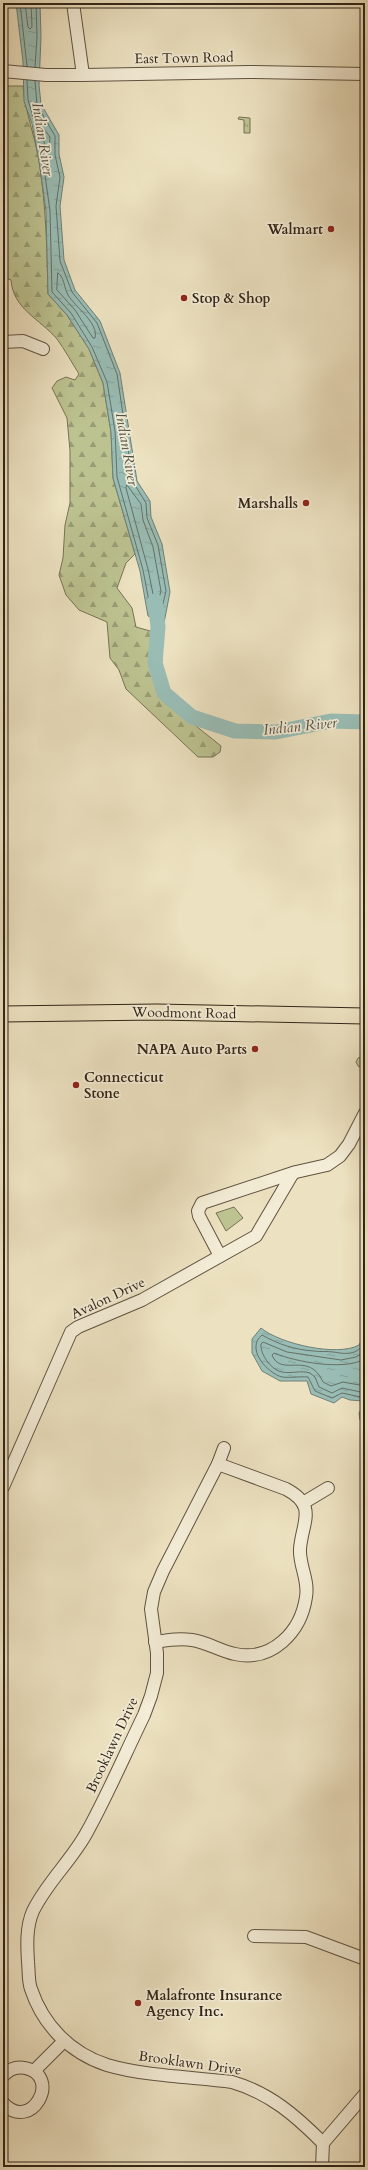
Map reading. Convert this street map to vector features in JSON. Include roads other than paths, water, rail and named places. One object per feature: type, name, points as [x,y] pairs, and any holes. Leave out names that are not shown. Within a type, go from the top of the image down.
[{"type":"main road","name":"Woodmont Road","points":[[3,1014],[158,1012],[365,1016]]},
{"type":"street","points":[[73,3],[83,75]]},
{"type":"street","name":"East Town Road","points":[[7,71],[46,75],[260,72],[365,74]]},
{"type":"street","points":[[3,342],[23,341],[43,349]]},
{"type":"street","points":[[220,1256],[199,1216],[198,1211],[202,1203],[293,1173],[317,1169],[337,1158],[349,1144],[365,1113]]},
{"type":"street","name":"Avalon Drive","points":[[3,1487],[71,1332],[78,1327],[142,1300],[256,1236],[293,1173]]},
{"type":"street","name":"Brooklawn Drive","points":[[224,1448],[218,1464],[163,1570],[154,1592],[151,1610],[157,1653],[157,1673],[152,1696],[88,1831],[79,1846],[49,1885],[30,1920],[27,1950],[30,1988],[40,2011],[64,2041],[81,2054],[107,2065],[132,2070],[232,2082],[247,2086],[266,2095],[296,2116],[323,2143]]},
{"type":"street","points":[[155,1642],[181,1638],[245,1656],[263,1653],[282,1643],[296,1625],[306,1596],[306,1576],[300,1554],[306,1521],[306,1508],[293,1493],[286,1489],[218,1464]]},
{"type":"street","points":[[303,1503],[328,1488]]},
{"type":"street","points":[[254,1936],[306,1937],[365,1959]]},
{"type":"street","points":[[34,2071],[64,2041]]},
{"type":"street","points":[[3,2076],[11,2069],[23,2067],[34,2071],[42,2086],[41,2097],[35,2106],[19,2112],[9,2108],[3,2103]]},
{"type":"street","points":[[322,2167],[323,2143],[365,2094]]},
{"type":"water","points":[[16,3],[40,3],[41,37],[39,85],[41,104],[59,135],[59,154],[64,177],[60,206],[64,260],[75,290],[100,321],[120,373],[137,481],[150,501],[151,517],[162,544],[170,592],[164,623],[148,616],[140,571],[113,478],[111,432],[103,383],[89,349],[67,315],[48,294],[46,211],[32,124],[24,101],[23,62]]},
{"type":"water","points":[[261,1328],[270,1334],[295,1344],[338,1350],[359,1345],[365,1334],[365,1421],[360,1420],[359,1413],[363,1406],[363,1401],[350,1400],[342,1397],[334,1403],[311,1394],[307,1381],[280,1381],[262,1371],[252,1353],[252,1339]]},
{"type":"waterway","name":"Indian River","points":[[155,601],[158,627],[155,663],[164,693],[192,717],[235,731],[276,732],[331,721],[365,722]]},
{"type":"place","name":"Walmart","points":[[331,229]]},
{"type":"place","name":"Stop & Shop","points":[[184,298]]},
{"type":"place","name":"Marshalls","points":[[306,503]]},
{"type":"place","name":"NAPA Auto Parts","points":[[255,1049]]},
{"type":"place","name":"Connecticut Stone","points":[[76,1085]]},
{"type":"place","name":"Malafronte Insurance Agency Inc.","points":[[138,2003]]}]
